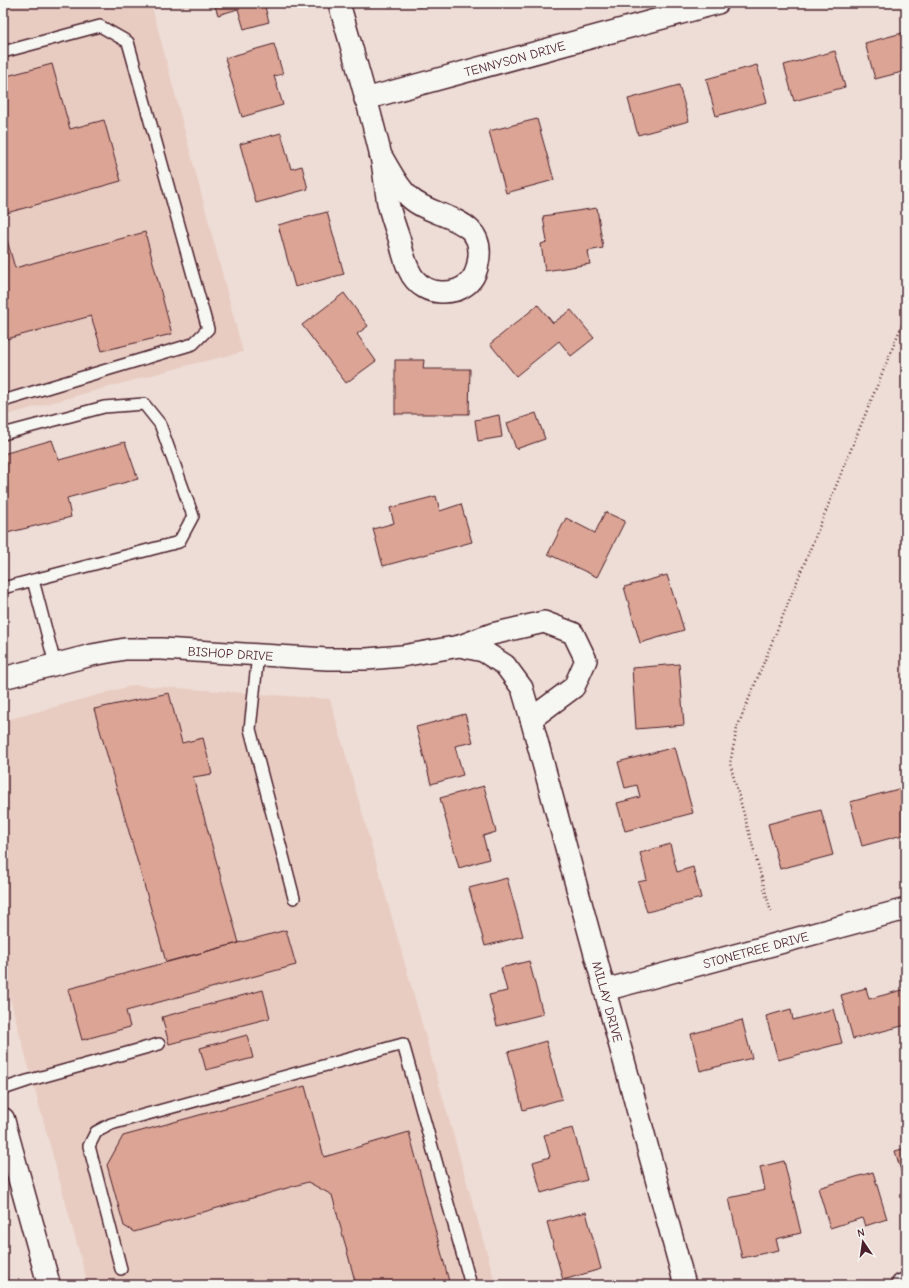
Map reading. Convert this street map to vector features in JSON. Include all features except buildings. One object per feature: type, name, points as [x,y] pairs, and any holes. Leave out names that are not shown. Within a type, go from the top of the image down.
[{"type":"main road","points":[[3,1119],[48,1285]]},
{"type":"street","points":[[340,3],[380,154],[388,204],[409,271],[416,281],[425,288],[435,291],[446,292],[466,286],[473,279],[480,252],[474,235],[468,228],[459,222],[421,205],[409,197],[400,186],[380,154]]},
{"type":"street","name":"TENNYSON DRIVE","points":[[366,99],[718,3]]},
{"type":"street","name":"BISHOP DRIVE","points":[[3,678],[92,655],[125,649],[162,648],[327,659],[367,659],[402,656],[460,646],[492,634],[544,622],[573,633],[586,660],[574,687],[531,719]]},
{"type":"street","name":"BISHOP DRIVE","points":[[460,646],[483,651],[505,666]]},
{"type":"street","name":"MILLAY DRIVE","points":[[505,666],[522,688],[685,1285]]},
{"type":"street","name":"STONETREE DRIVE","points":[[605,990],[906,909]]},
{"type":"street","points":[[902,1285],[906,1284]]},
{"type":"lane","points":[[3,52],[100,26],[128,42],[208,330],[193,344],[3,401]]},
{"type":"lane","points":[[3,434],[104,407],[144,404],[160,424],[193,516],[179,542],[3,588]]},
{"type":"lane","points":[[33,580],[56,664]]},
{"type":"lane","points":[[258,654],[250,729],[294,898]]},
{"type":"lane","points":[[3,1089],[159,1044]]},
{"type":"lane","points":[[120,1269],[89,1146],[96,1132],[111,1124],[402,1044],[471,1285]]},
{"type":"path","points":[[771,912],[730,764],[737,728],[906,315]]},
{"type":"shaded area","points":[[3,3],[151,3],[243,352],[189,365],[3,416]]},
{"type":"shaded area","points":[[134,685],[330,699],[496,1285],[88,1285],[3,973],[3,721]]}]
